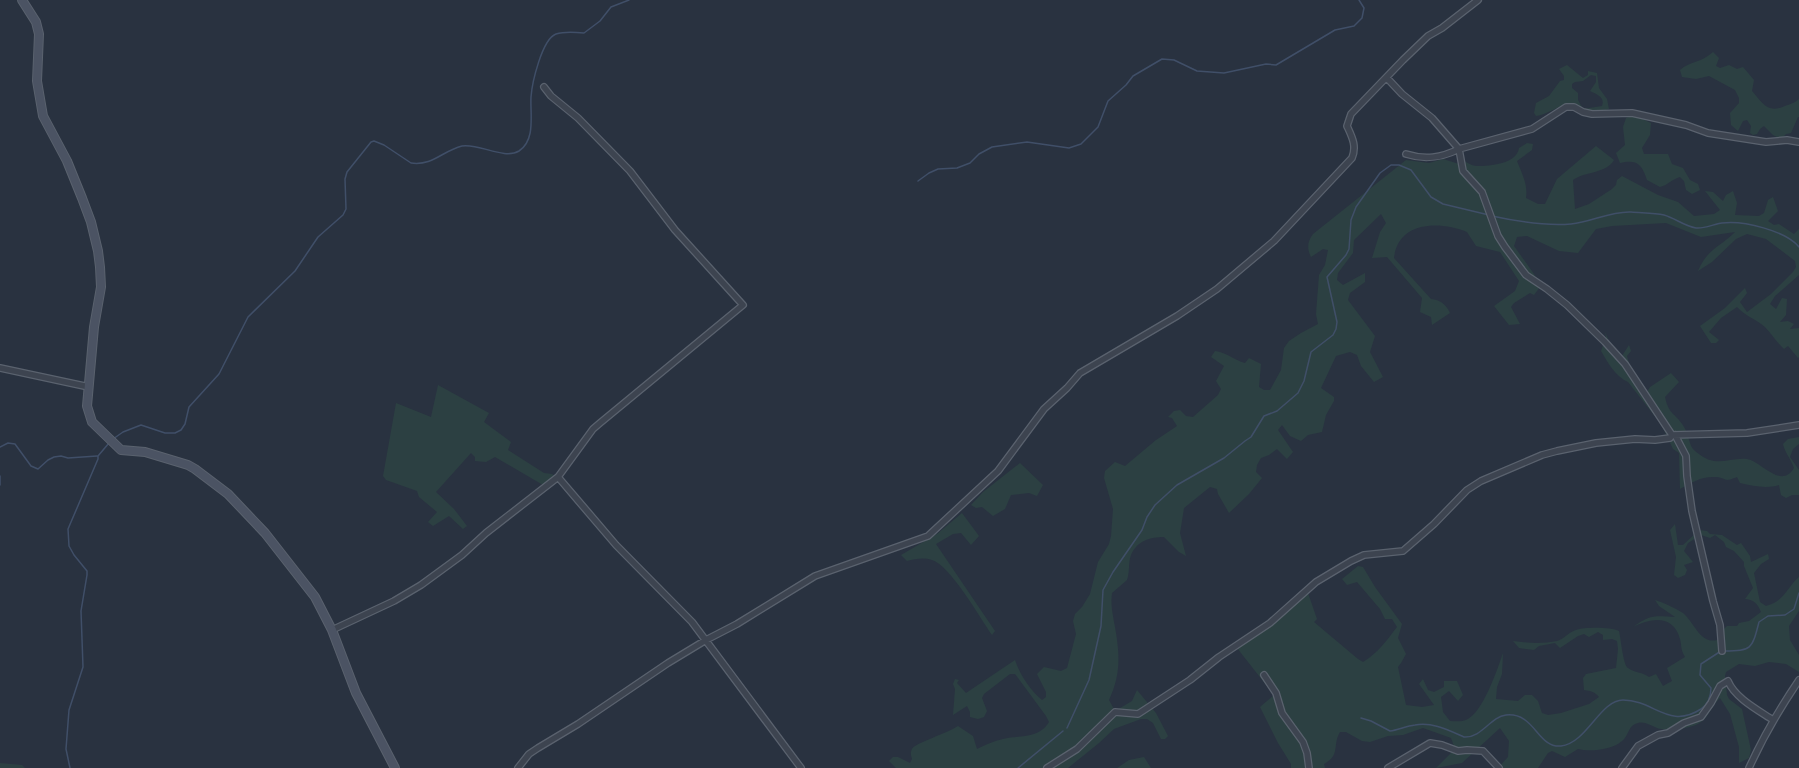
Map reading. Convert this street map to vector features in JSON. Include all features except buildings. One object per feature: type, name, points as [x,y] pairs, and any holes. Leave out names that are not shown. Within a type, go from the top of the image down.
[{"type":"street","points":[[22,0],[36,22],[39,34],[37,81],[43,116],[66,161],[82,198],[91,222],[98,251],[101,287],[96,316],[88,387],[88,413],[92,422],[121,450],[145,452],[188,465],[195,469],[228,494],[265,533],[315,597],[332,630],[356,693],[395,768]]},
{"type":"street","points":[[518,768],[529,754],[578,724],[668,663],[706,640],[737,624],[815,576],[928,536],[998,471],[1044,409],[1067,388],[1080,373],[1089,366],[1105,359],[1217,289],[1274,241],[1352,158],[1355,152],[1355,146],[1347,126],[1351,114],[1387,78],[1402,60],[1428,36],[1442,28],[1478,0]]},
{"type":"street","points":[[1387,78],[1402,94],[1432,118],[1459,149],[1463,171],[1482,192],[1498,236],[1513,259],[1526,275],[1547,289],[1605,342],[1625,364],[1674,435],[1686,456],[1692,511],[1720,625],[1722,651]]},
{"type":"street","points":[[332,630],[394,601],[421,585],[462,555],[486,533],[558,477],[593,428],[743,305],[675,230],[630,171],[578,118],[551,96],[544,87]]},
{"type":"street","points":[[1406,154],[1425,158],[1449,154],[1459,149],[1532,128],[1566,107],[1574,107],[1583,112],[1592,114],[1632,113],[1686,125],[1708,133],[1766,142],[1787,140],[1799,142]]},
{"type":"street","points":[[0,368],[88,387]]},
{"type":"street","points":[[1047,768],[1077,749],[1114,712],[1138,714],[1190,680],[1219,657],[1270,623],[1316,582],[1333,571],[1364,555],[1403,551],[1434,524],[1467,490],[1481,481],[1542,455],[1596,443],[1635,439],[1655,440],[1670,438],[1674,435],[1747,433],[1799,425]]},
{"type":"street","points":[[558,477],[616,545],[692,622],[801,768]]},
{"type":"street","points":[[1264,675],[1276,693],[1282,713],[1303,742],[1307,753],[1309,768]]},
{"type":"street","points":[[1749,768],[1773,720],[1799,680]]},
{"type":"street","points":[[1622,768],[1638,746],[1658,735],[1668,733],[1684,723],[1701,717],[1711,703],[1720,686],[1728,681],[1733,691],[1773,720]]},
{"type":"street","points":[[1388,768],[1430,743],[1442,745],[1458,751],[1483,751],[1499,768]]},
{"type":"green space","points":[[1713,52],[1719,58],[1716,66],[1720,68],[1729,65],[1737,69],[1743,67],[1754,80],[1752,91],[1766,106],[1774,109],[1779,108],[1796,102],[1799,99],[1799,117],[1791,133],[1786,134],[1781,139],[1773,135],[1764,126],[1757,134],[1753,135],[1750,133],[1751,126],[1747,120],[1743,121],[1738,131],[1731,125],[1730,113],[1739,103],[1739,98],[1735,90],[1709,76],[1696,79],[1682,77],[1680,70],[1709,56]]},
{"type":"green space","points":[[1567,65],[1583,78],[1588,75],[1588,71],[1597,73],[1599,88],[1607,99],[1609,109],[1587,110],[1583,109],[1575,105],[1567,104],[1545,114],[1536,116],[1534,113],[1536,103],[1549,96],[1560,81],[1564,80],[1564,76],[1559,69]],"holes":[[[1591,75],[1596,76],[1596,82],[1590,91],[1602,98],[1602,106],[1583,109],[1578,100],[1578,93],[1572,88],[1572,84],[1583,81]]]},
{"type":"green space","points":[[1634,115],[1651,123],[1650,135],[1642,148],[1644,154],[1668,154],[1672,164],[1683,168],[1690,180],[1698,184],[1700,190],[1692,194],[1686,190],[1684,181],[1680,177],[1660,187],[1647,180],[1641,167],[1635,162],[1620,163],[1616,153],[1625,145],[1623,127],[1626,118]]},
{"type":"green space","points":[[1527,143],[1533,144],[1532,150],[1517,161],[1523,175],[1526,198],[1538,204],[1545,204],[1557,179],[1596,146],[1614,160],[1606,168],[1583,175],[1573,180],[1575,209],[1589,204],[1612,189],[1616,185],[1617,180],[1622,176],[1658,195],[1678,202],[1694,216],[1714,214],[1720,210],[1705,191],[1713,192],[1723,201],[1726,195],[1733,191],[1737,203],[1735,215],[1759,216],[1764,213],[1768,200],[1773,197],[1778,211],[1768,221],[1774,225],[1779,224],[1794,234],[1799,229],[1799,275],[1775,296],[1770,304],[1776,309],[1782,298],[1787,299],[1786,315],[1780,322],[1788,321],[1794,324],[1790,329],[1799,328],[1799,357],[1798,358],[1788,346],[1784,349],[1765,327],[1743,313],[1737,307],[1721,318],[1709,332],[1719,340],[1716,343],[1711,343],[1700,326],[1725,308],[1745,288],[1747,293],[1740,302],[1747,312],[1771,294],[1793,272],[1796,267],[1795,261],[1766,239],[1747,234],[1736,239],[1712,262],[1698,271],[1706,257],[1735,232],[1701,237],[1666,223],[1612,226],[1596,229],[1578,253],[1559,251],[1527,236],[1517,237],[1514,246],[1534,274],[1540,287],[1534,295],[1530,293],[1514,303],[1511,307],[1520,324],[1509,325],[1494,306],[1515,291],[1519,281],[1500,252],[1476,246],[1467,232],[1456,228],[1445,226],[1422,227],[1403,237],[1397,246],[1394,258],[1431,299],[1437,300],[1447,307],[1450,313],[1432,325],[1431,317],[1420,312],[1422,298],[1387,257],[1372,258],[1380,232],[1386,223],[1381,214],[1354,240],[1353,253],[1338,273],[1337,280],[1343,285],[1365,273],[1365,282],[1350,293],[1348,300],[1375,336],[1370,352],[1383,377],[1374,382],[1361,366],[1357,355],[1350,352],[1336,356],[1321,388],[1334,397],[1334,401],[1326,415],[1322,432],[1308,435],[1301,441],[1290,436],[1282,425],[1278,430],[1293,452],[1287,459],[1277,449],[1269,455],[1261,458],[1257,465],[1256,472],[1262,478],[1249,494],[1229,513],[1218,494],[1217,489],[1210,487],[1184,508],[1180,533],[1186,556],[1179,552],[1164,537],[1149,539],[1140,543],[1131,555],[1127,580],[1112,593],[1112,608],[1117,642],[1118,667],[1113,691],[1109,700],[1115,711],[1132,701],[1137,690],[1156,713],[1168,736],[1165,739],[1161,739],[1153,723],[1147,719],[1141,719],[1114,729],[1068,768],[896,768],[889,761],[893,757],[898,757],[910,763],[912,759],[911,752],[914,747],[958,726],[973,736],[977,749],[1000,740],[1035,734],[1045,727],[1049,722],[1046,716],[1015,674],[1010,674],[984,694],[982,698],[987,711],[984,717],[978,719],[970,717],[970,712],[967,706],[953,715],[955,689],[953,684],[955,679],[959,680],[957,683],[966,693],[1015,660],[1026,682],[1033,692],[1042,700],[1046,697],[1046,692],[1037,674],[1044,667],[1061,671],[1067,668],[1076,634],[1073,621],[1075,614],[1082,607],[1090,594],[1098,562],[1109,544],[1111,536],[1113,509],[1104,478],[1105,471],[1115,462],[1125,466],[1156,440],[1177,426],[1172,418],[1168,417],[1174,411],[1180,410],[1186,416],[1193,417],[1218,395],[1221,389],[1216,381],[1224,366],[1211,357],[1215,351],[1245,363],[1249,358],[1261,364],[1259,387],[1264,390],[1270,390],[1281,370],[1284,348],[1289,341],[1318,324],[1316,314],[1319,275],[1325,265],[1328,250],[1323,249],[1311,257],[1308,246],[1311,237],[1406,160],[1429,163],[1443,159],[1459,164],[1460,159],[1475,166],[1495,165],[1513,158],[1519,148]]},
{"type":"green space","points":[[1605,332],[1611,346],[1622,356],[1629,345],[1631,351],[1627,356],[1630,367],[1647,392],[1650,387],[1671,373],[1679,382],[1665,397],[1667,403],[1671,411],[1686,430],[1693,449],[1706,459],[1719,461],[1747,459],[1777,475],[1783,476],[1789,474],[1794,468],[1783,444],[1788,439],[1799,437],[1799,444],[1793,449],[1790,457],[1799,470],[1799,495],[1792,495],[1786,498],[1781,495],[1779,485],[1765,487],[1750,485],[1740,483],[1737,477],[1727,480],[1716,477],[1706,477],[1680,489],[1679,453],[1673,449],[1661,424],[1628,382],[1612,369],[1606,360],[1601,351],[1606,337]]},
{"type":"green space","points":[[438,385],[489,413],[484,422],[511,442],[508,450],[544,473],[555,476],[543,485],[495,457],[486,462],[475,461],[475,457],[471,453],[436,492],[454,509],[467,526],[463,529],[449,516],[433,526],[428,522],[437,512],[419,497],[417,491],[386,480],[383,476],[396,403],[431,417]]},
{"type":"green space","points":[[1020,463],[1043,485],[1037,496],[1029,493],[1011,495],[1005,509],[993,516],[982,507],[976,508],[971,505],[983,492]]},
{"type":"green space","points":[[962,513],[979,536],[971,545],[961,533],[953,534],[936,544],[995,631],[992,635],[956,581],[947,571],[932,560],[916,559],[907,561],[901,555],[937,534]]},
{"type":"green space","points":[[1675,524],[1678,545],[1683,545],[1699,530],[1707,531],[1710,534],[1722,535],[1737,545],[1741,543],[1750,556],[1751,562],[1768,554],[1769,559],[1761,564],[1754,573],[1760,602],[1766,606],[1782,597],[1799,577],[1799,611],[1789,626],[1790,640],[1799,655],[1799,672],[1786,664],[1769,662],[1755,666],[1739,664],[1726,672],[1727,695],[1729,699],[1742,709],[1751,750],[1749,758],[1739,763],[1739,747],[1730,714],[1720,698],[1705,719],[1698,724],[1670,730],[1661,729],[1642,722],[1638,723],[1631,727],[1624,739],[1618,744],[1595,750],[1578,749],[1565,757],[1552,751],[1548,753],[1538,768],[1498,768],[1508,757],[1509,741],[1500,728],[1462,763],[1436,768],[1455,749],[1451,738],[1423,728],[1403,735],[1388,736],[1370,742],[1362,741],[1346,732],[1340,732],[1333,757],[1324,764],[1325,768],[1291,768],[1291,764],[1278,743],[1260,707],[1274,695],[1237,648],[1275,621],[1308,593],[1317,619],[1314,622],[1363,662],[1382,646],[1397,627],[1392,619],[1385,619],[1380,609],[1357,582],[1347,585],[1342,579],[1358,566],[1363,567],[1375,587],[1402,624],[1398,638],[1406,654],[1398,667],[1406,705],[1422,707],[1434,705],[1419,684],[1423,679],[1428,690],[1434,692],[1444,687],[1444,681],[1457,681],[1463,695],[1458,701],[1449,691],[1441,697],[1443,712],[1450,721],[1466,720],[1472,716],[1484,700],[1503,653],[1502,674],[1497,687],[1496,699],[1518,701],[1525,695],[1532,695],[1538,701],[1542,713],[1548,715],[1561,713],[1589,704],[1599,697],[1593,692],[1584,690],[1583,678],[1586,674],[1616,668],[1618,649],[1617,641],[1612,639],[1603,640],[1603,635],[1598,632],[1589,637],[1584,634],[1578,636],[1560,648],[1555,643],[1539,646],[1534,650],[1519,648],[1513,641],[1535,643],[1552,642],[1560,640],[1573,631],[1585,628],[1604,628],[1619,631],[1626,666],[1630,670],[1649,677],[1656,674],[1663,686],[1672,681],[1667,668],[1685,657],[1677,631],[1667,622],[1654,620],[1633,627],[1644,620],[1653,617],[1675,617],[1659,606],[1655,600],[1683,613],[1703,637],[1713,641],[1720,639],[1724,629],[1727,626],[1737,626],[1739,623],[1749,621],[1761,612],[1755,602],[1745,599],[1753,588],[1744,566],[1744,562],[1734,551],[1726,547],[1724,542],[1715,535],[1710,538],[1701,535],[1688,543],[1684,551],[1693,562],[1684,565],[1687,570],[1685,575],[1678,578],[1674,575],[1676,557],[1670,530]]},
{"type":"green space","points":[[1144,757],[1151,768],[1117,768],[1129,760]]},
{"type":"green space","points":[[0,763],[22,765],[25,768],[0,768]]},
{"type":"waterway","points":[[113,439],[123,432],[141,425],[165,433],[175,433],[181,430],[185,424],[189,407],[219,374],[248,317],[295,271],[318,237],[343,215],[346,209],[345,179],[347,172],[371,142],[374,141],[384,145],[411,163],[432,160],[462,146],[476,147],[506,154],[519,151],[528,140],[530,134],[533,82],[546,44],[556,34],[563,32],[584,33],[600,21],[611,7],[629,0]]},
{"type":"waterway","points":[[918,181],[929,173],[938,169],[957,168],[970,163],[979,154],[992,147],[1027,142],[1069,148],[1081,144],[1098,127],[1108,101],[1126,85],[1133,76],[1162,59],[1174,60],[1197,71],[1224,73],[1266,64],[1276,65],[1335,30],[1354,26],[1362,18],[1364,8],[1359,0]]},
{"type":"waterway","points":[[1067,728],[1089,680],[1101,626],[1103,590],[1113,572],[1142,530],[1147,517],[1155,505],[1177,485],[1224,458],[1251,437],[1264,416],[1277,411],[1298,393],[1304,381],[1311,352],[1333,335],[1337,322],[1327,277],[1346,255],[1349,249],[1351,220],[1356,207],[1380,173],[1391,165],[1399,165],[1411,170],[1431,197],[1443,204],[1489,215]]},
{"type":"waterway","points":[[1492,216],[1532,223],[1571,224],[1623,212],[1656,214],[1668,216],[1687,226],[1696,228],[1722,223],[1741,223],[1752,225],[1784,236],[1793,241],[1799,247]]},
{"type":"waterway","points":[[0,447],[8,443],[15,444],[31,466],[38,469],[54,457],[61,456],[68,458],[97,456]]},
{"type":"waterway","points":[[70,768],[66,749],[69,710],[83,667],[81,611],[87,571],[74,555],[69,546],[68,529],[98,456],[109,443]]},
{"type":"waterway","points":[[0,476],[0,485]]},
{"type":"waterway","points":[[1724,651],[1740,650],[1749,647],[1755,638],[1759,622],[1768,616],[1785,615],[1794,609],[1799,593]]},
{"type":"waterway","points":[[1361,718],[1371,721],[1390,731],[1422,724],[1440,727],[1464,737],[1476,734],[1495,719],[1506,715],[1516,716],[1530,724],[1546,742],[1561,746],[1578,738],[1607,707],[1615,702],[1623,700],[1634,701],[1670,715],[1680,716],[1690,715],[1701,709],[1709,700],[1711,688],[1700,675],[1701,664],[1721,651]]},
{"type":"waterway","points":[[1018,768],[1063,731]]}]
